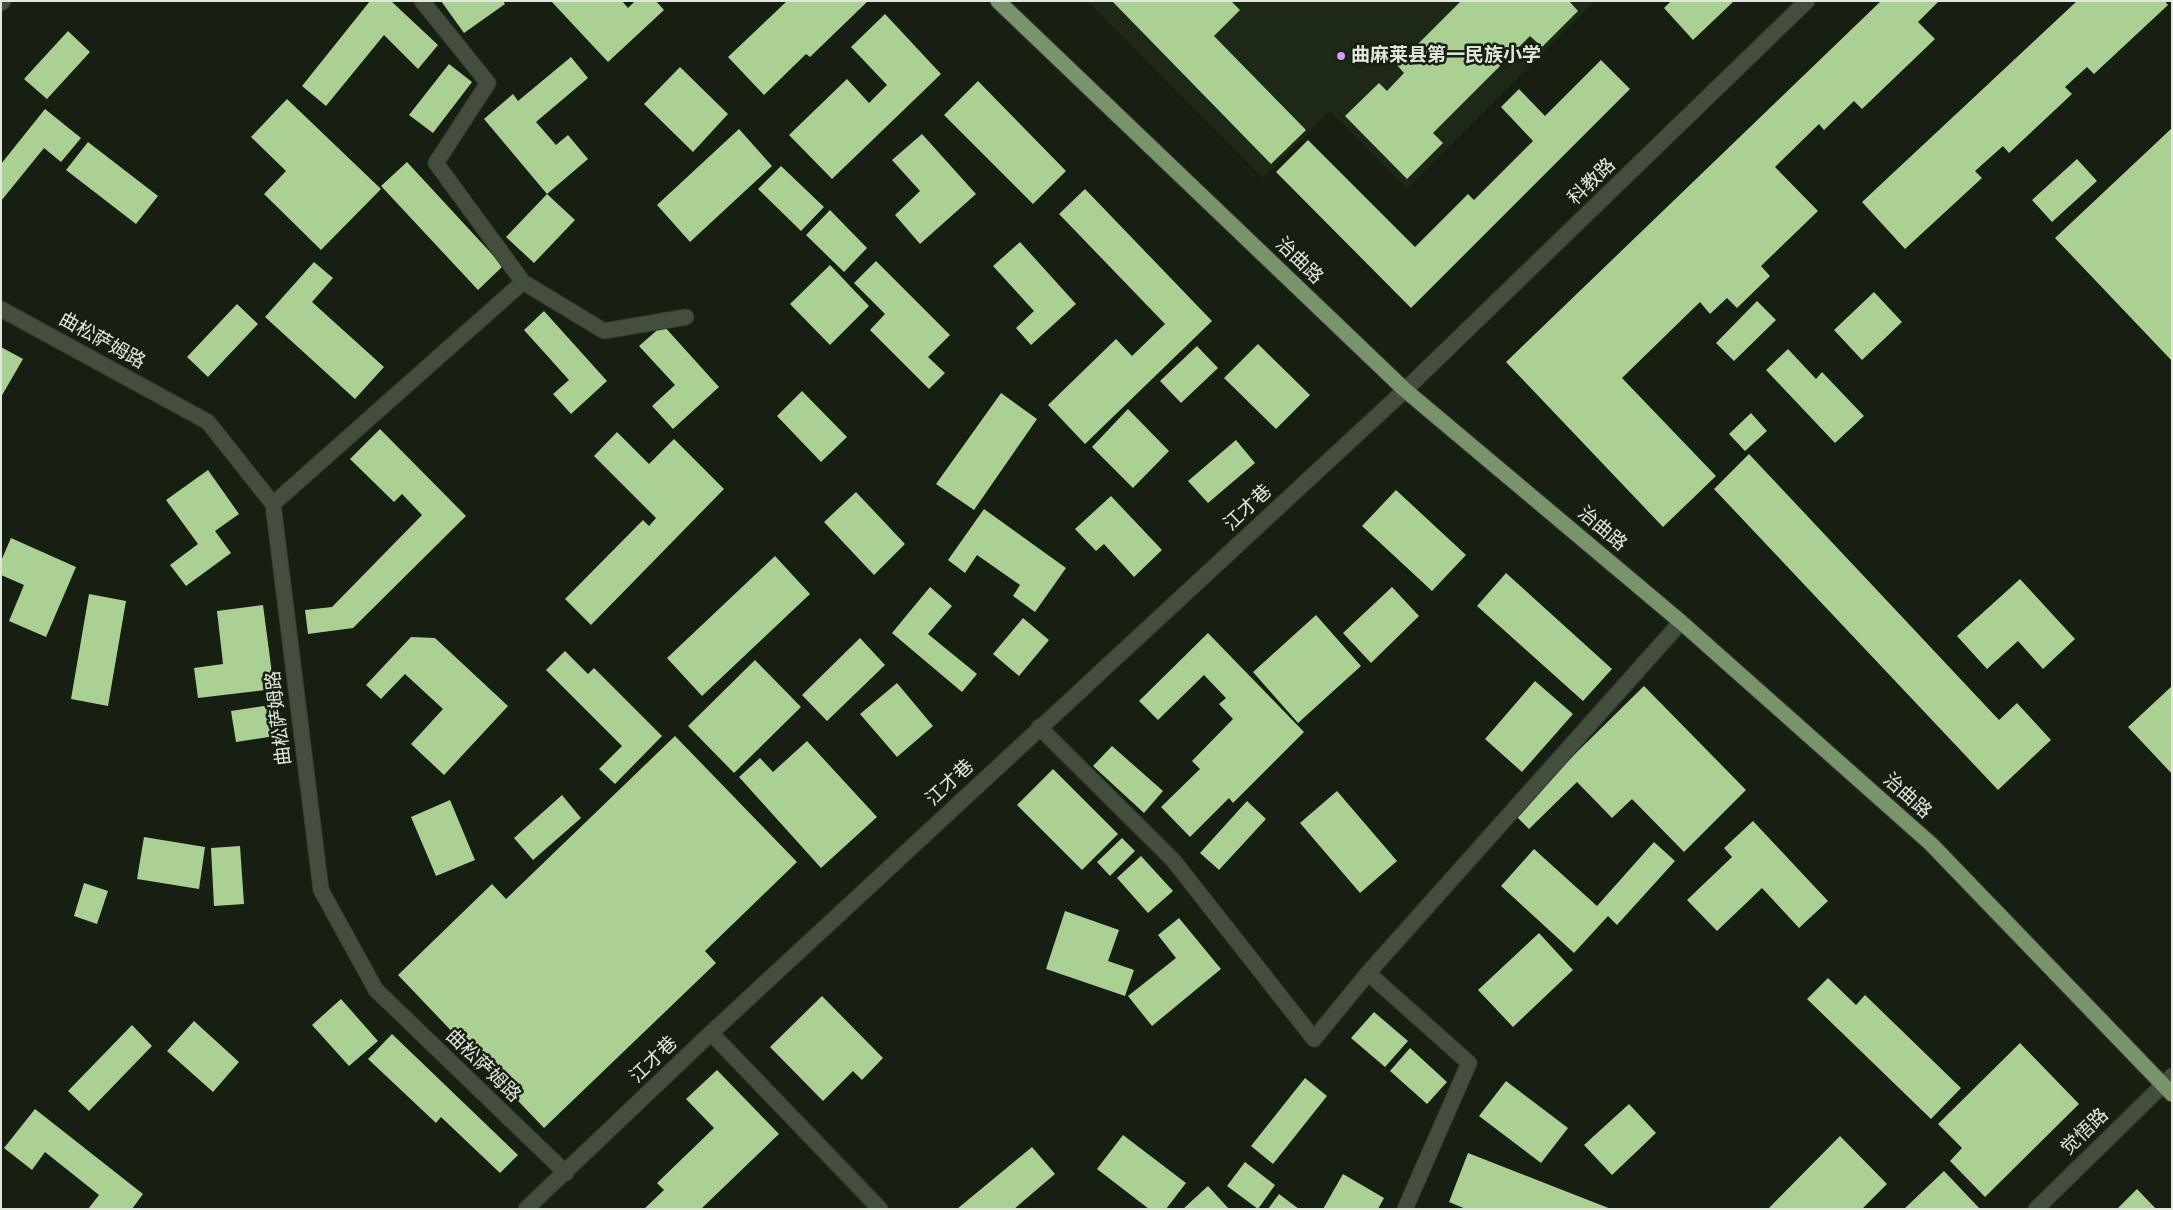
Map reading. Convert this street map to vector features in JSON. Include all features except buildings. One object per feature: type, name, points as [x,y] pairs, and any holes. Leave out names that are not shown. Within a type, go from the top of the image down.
[{"type":"main road","name":"治曲路","points":[[998,1],[1405,390],[1681,622],[1931,844],[2169,1085]]},
{"type":"street","points":[[422,1],[488,83],[436,163],[523,282],[604,330],[686,316]]},
{"type":"street","name":"科教路","points":[[1405,390],[1806,1]]},
{"type":"street","points":[[273,504],[523,282]]},
{"type":"street","name":"曲松萨姆路","points":[[1,309],[208,422],[273,504],[321,890],[376,990],[566,1173]]},
{"type":"street","name":"江才巷","points":[[526,1209],[711,1033],[1039,727],[1405,390]]},
{"type":"street","points":[[1039,727],[1173,860],[1314,1039],[1368,973],[1681,622]]},
{"type":"street","points":[[1368,973],[1469,1063],[1405,1209]]},
{"type":"street","points":[[711,1033],[880,1209]]},
{"type":"street","name":"觉悟路","points":[[2036,1209],[2169,1085]]},
{"type":"shaded area","name":"曲麻莱县第一民族小学","points":[[1087,1],[1595,1],[1407,189],[1330,111],[1263,178]]},
{"type":"place","name":"曲麻莱县第一民族小学","points":[[1341,56]]}]
